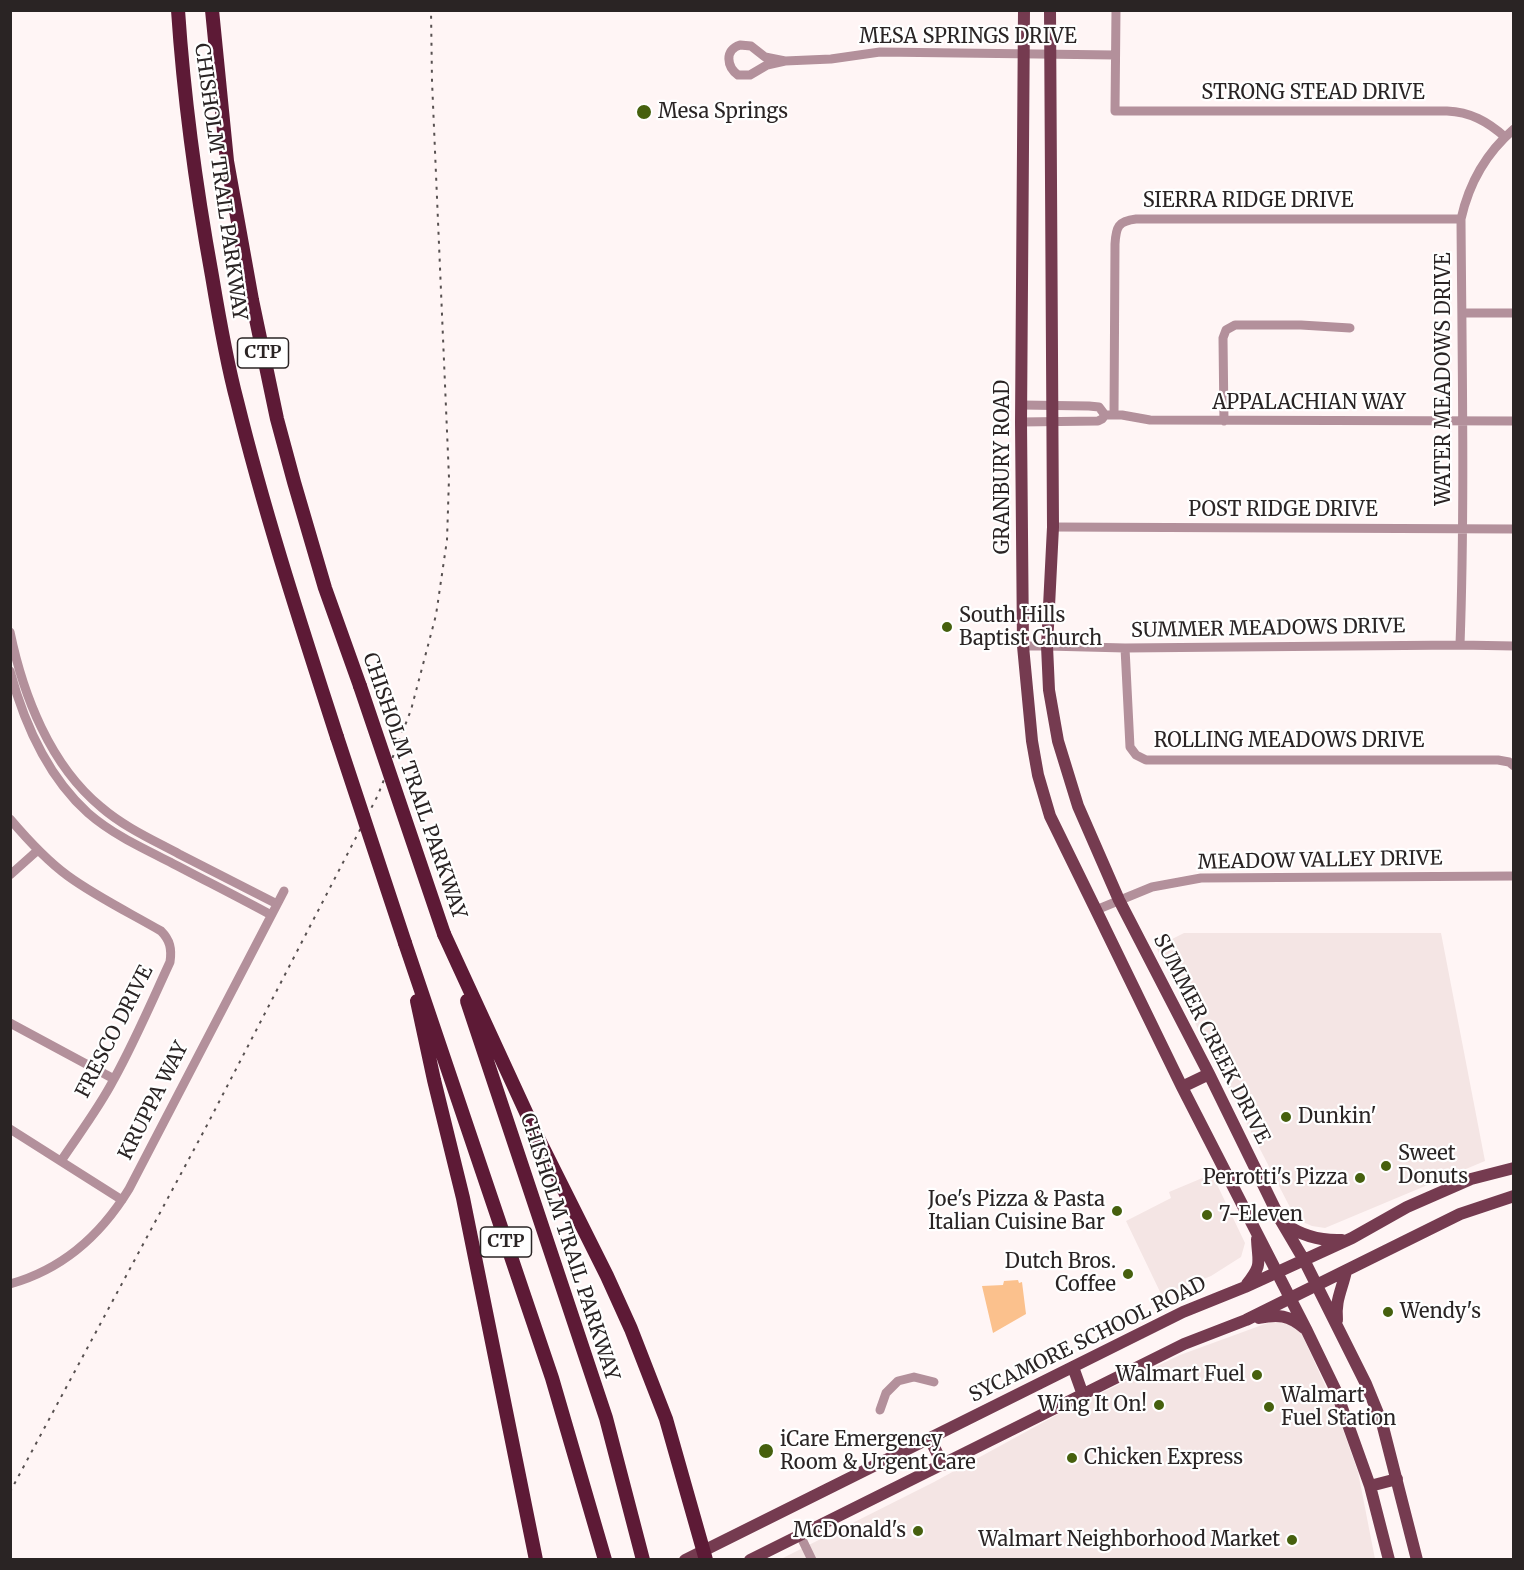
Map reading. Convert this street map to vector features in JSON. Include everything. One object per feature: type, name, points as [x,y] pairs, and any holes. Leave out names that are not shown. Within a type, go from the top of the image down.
[{"type":"highway","name":"CHISHOLM TRAIL PARKWAY","points":[[178,10],[180,49],[202,225],[236,399],[263,501],[288,585],[405,943],[552,1378],[605,1560]]},
{"type":"highway","name":"CHISHOLM TRAIL PARKWAY","points":[[212,10],[227,161],[277,419],[296,492],[325,588],[444,934],[603,1410],[643,1560]]},
{"type":"highway","points":[[444,934],[536,1134],[631,1329],[666,1419],[705,1555]]},
{"type":"highway","points":[[405,943],[434,1080],[463,1198],[536,1560]]},
{"type":"main road","name":"GRANBURY ROAD","points":[[1024,10],[1023,646],[1032,741],[1038,775],[1050,816],[1096,910]]},
{"type":"main road","points":[[1050,10],[1053,527],[1047,646],[1049,690],[1058,741],[1078,806],[1119,900]]},
{"type":"main road","name":"SUMMER CREEK DRIVE","points":[[1119,900],[1366,1384],[1382,1423],[1417,1560]]},
{"type":"main road","points":[[1096,910],[1182,1087],[1336,1391],[1370,1486],[1389,1560]]},
{"type":"main road","points":[[1182,1087],[1209,1074]]},
{"type":"main road","name":"SYCAMORE SCHOOL ROAD","points":[[685,1560],[705,1555],[722,1542],[1183,1312],[1245,1287],[1352,1238],[1407,1207],[1471,1179],[1514,1168]]},
{"type":"main road","points":[[750,1560],[1184,1344],[1246,1320],[1461,1214],[1514,1196]]},
{"type":"main road","points":[[1281,1221],[1304,1235],[1315,1238],[1326,1240],[1352,1238]]},
{"type":"main road","points":[[1245,1287],[1257,1271],[1259,1262],[1257,1232]]},
{"type":"main road","points":[[1337,1328],[1338,1294],[1344,1283],[1346,1271]]},
{"type":"main road","points":[[1246,1320],[1277,1315],[1296,1321],[1307,1331]]},
{"type":"main road","points":[[1073,1367],[1083,1395]]},
{"type":"main road","points":[[930,1439],[943,1465]]},
{"type":"main road","points":[[1370,1486],[1397,1479]]},
{"type":"street","points":[[1115,55],[1116,10]]},
{"type":"street","name":"MESA SPRINGS DRIVE","points":[[785,61],[765,57],[745,45],[735,46],[730,54],[729,62],[734,72],[745,76],[768,65],[785,61],[831,59],[880,51],[1115,55]]},
{"type":"street","name":"STRONG STEAD DRIVE","points":[[1115,55],[1115,111],[1464,112],[1491,125],[1504,137]]},
{"type":"street","name":"WATER MEADOWS DRIVE","points":[[1460,645],[1461,219],[1476,176],[1490,153],[1514,129]]},
{"type":"street","name":"SIERRA RIDGE DRIVE","points":[[1110,415],[1115,232],[1127,220],[1461,219]]},
{"type":"street","points":[[1462,313],[1514,313]]},
{"type":"street","points":[[1224,421],[1223,338],[1226,330],[1235,325],[1350,328]]},
{"type":"street","name":"APPALACHIAN WAY","points":[[1022,405],[1099,407],[1110,415],[1150,420],[1514,421]]},
{"type":"street","name":"APPALACHIAN WAY","points":[[1022,422],[1098,421],[1110,415]]},
{"type":"street","name":"POST RIDGE DRIVE","points":[[1053,527],[1514,529]]},
{"type":"street","points":[[10,632],[13,654],[53,750],[94,801],[123,823],[152,840],[277,904]]},
{"type":"street","name":"SUMMER MEADOWS DRIVE","points":[[1023,646],[1125,648],[1514,646]]},
{"type":"street","name":"ROLLING MEADOWS DRIVE","points":[[1125,648],[1130,747],[1146,760],[1498,760],[1509,762],[1514,766]]},
{"type":"street","points":[[10,671],[29,726],[40,749],[60,782],[88,813],[120,836],[271,915]]},
{"type":"street","points":[[10,819],[38,850],[10,875]]},
{"type":"street","name":"FRESCO DRIVE","points":[[38,850],[68,876],[161,931],[168,938],[172,953],[136,1038],[99,1105],[61,1161]]},
{"type":"street","name":"MEADOW VALLEY DRIVE","points":[[1096,910],[1152,887],[1201,878],[1514,876]]},
{"type":"street","name":"KRUPPA WAY","points":[[10,1284],[33,1276],[63,1260],[102,1228],[122,1200],[284,891]]},
{"type":"street","points":[[10,1023],[114,1079]]},
{"type":"street","points":[[10,1129],[122,1200]]},
{"type":"street","points":[[880,1410],[886,1393],[898,1381],[914,1377],[934,1382]]},
{"type":"street","points":[[800,1535],[812,1560]]},
{"type":"shaded area","points":[[1184,933],[1441,933],[1485,1161],[1325,1228],[1312,1226],[1296,1219],[1156,947]]},
{"type":"shaded area","points":[[1212,1174],[1245,1243],[1241,1257],[1211,1276],[1162,1296],[1126,1221],[1171,1198],[1169,1192]]},
{"type":"shaded area","points":[[1018,1280],[1019,1283],[1022,1282],[1026,1314],[993,1333],[982,1286],[1003,1285],[1004,1281]]},
{"type":"shaded area","points":[[1273,1321],[1286,1322],[1300,1330],[1335,1407],[1358,1472],[1375,1559],[779,1560],[934,1482],[1064,1411],[1180,1355]]},
{"type":"railway","points":[[10,1492],[205,1129],[378,795],[411,710],[436,615],[447,540],[449,478],[431,10]]},
{"type":"place","name":"Mesa Springs","points":[[644,112]]},
{"type":"place","name":"South Hills Baptist Church","points":[[947,627]]},
{"type":"place","name":"Dunkin'","points":[[1286,1117]]},
{"type":"place","name":"Sweet Donuts","points":[[1386,1166]]},
{"type":"place","name":"Perrotti's Pizza","points":[[1360,1178]]},
{"type":"place","name":"Joe's Pizza & Pasta Italian Cuisine Bar","points":[[1117,1211]]},
{"type":"place","name":"7-Eleven","points":[[1207,1215]]},
{"type":"place","name":"Dutch Bros. Coffee","points":[[1128,1274]]},
{"type":"place","name":"Wendy's","points":[[1388,1312]]},
{"type":"place","name":"Walmart Fuel","points":[[1257,1375]]},
{"type":"place","name":"Wing It On!","points":[[1159,1405]]},
{"type":"place","name":"Walmart Fuel Station","points":[[1269,1407]]},
{"type":"place","name":"iCare Emergency Room & Urgent Care","points":[[766,1451]]},
{"type":"place","name":"Chicken Express","points":[[1072,1458]]},
{"type":"place","name":"McDonald's","points":[[918,1531]]},
{"type":"place","name":"Walmart Neighborhood Market","points":[[1292,1540]]}]
